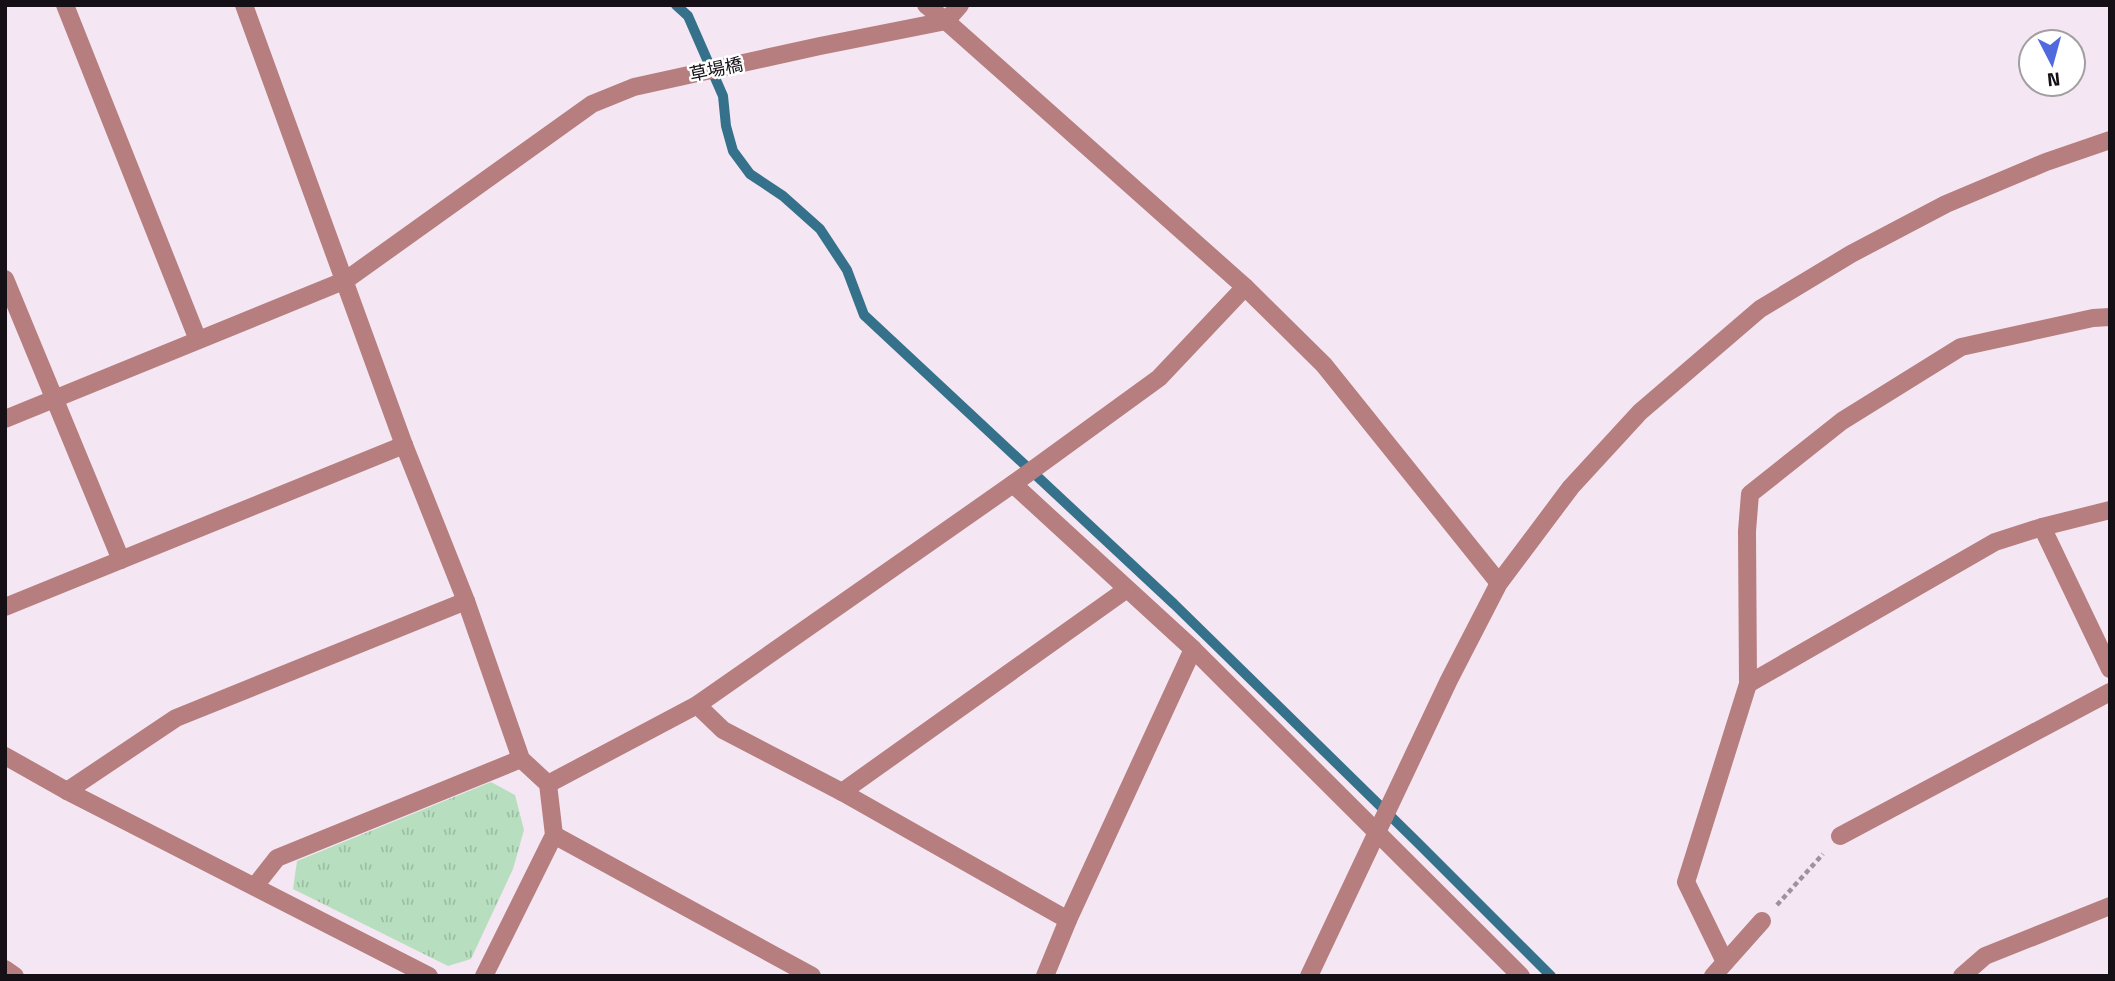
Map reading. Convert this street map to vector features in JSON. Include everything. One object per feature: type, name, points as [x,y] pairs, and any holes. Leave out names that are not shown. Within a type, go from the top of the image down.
[{"type":"street","points":[[65,5],[198,340]]},
{"type":"street","points":[[244,5],[404,445],[466,601],[521,760],[548,784],[554,835],[484,976]]},
{"type":"street","points":[[926,5],[1245,287],[1324,365],[1499,583]]},
{"type":"street","points":[[946,21],[960,5]]},
{"type":"street","name":"草場橋","points":[[5,419],[346,280],[592,104],[634,87],[946,21]]},
{"type":"street","points":[[1309,976],[1448,680],[1499,583],[1571,487],[1640,412],[1760,309],[1852,254],[1946,204],[2046,162],[2106,145]]},
{"type":"street","points":[[5,279],[121,560]]},
{"type":"street","points":[[548,784],[698,705],[1013,484],[1159,378],[1245,287]]},
{"type":"street","points":[[1762,921],[1719,969],[1686,882],[1748,684],[1747,531],[1751,494],[1842,421],[1961,347],[2093,318],[2110,317]]},
{"type":"street","points":[[5,607],[404,445]]},
{"type":"street","points":[[1013,484],[1193,649],[1521,976]]},
{"type":"street","points":[[1748,684],[1996,542],[2110,510]]},
{"type":"street","points":[[2042,527],[2110,670]]},
{"type":"street","points":[[842,792],[1127,589]]},
{"type":"street","points":[[66,791],[176,718],[466,601]]},
{"type":"street","points":[[1045,976],[1068,920],[1193,649]]},
{"type":"street","points":[[1840,836],[2110,692]]},
{"type":"street","points":[[698,705],[723,730],[842,792],[1068,920]]},
{"type":"street","points":[[5,756],[66,791],[429,976]]},
{"type":"street","points":[[255,886],[277,858],[521,760]]},
{"type":"street","points":[[554,835],[812,976]]},
{"type":"street","points":[[1962,976],[1985,956],[2110,906]]},
{"type":"street","points":[[5,969],[15,976]]},
{"type":"path","points":[[1762,921],[1840,836]]},
{"type":"green space","points":[[491,782],[515,795],[524,830],[513,869],[471,959],[448,966],[293,889],[297,861]]},
{"type":"waterway","points":[[676,5],[688,16],[723,96],[726,126],[733,151],[750,174],[783,196],[820,229],[847,270],[864,315],[1174,604],[1551,976]]}]
